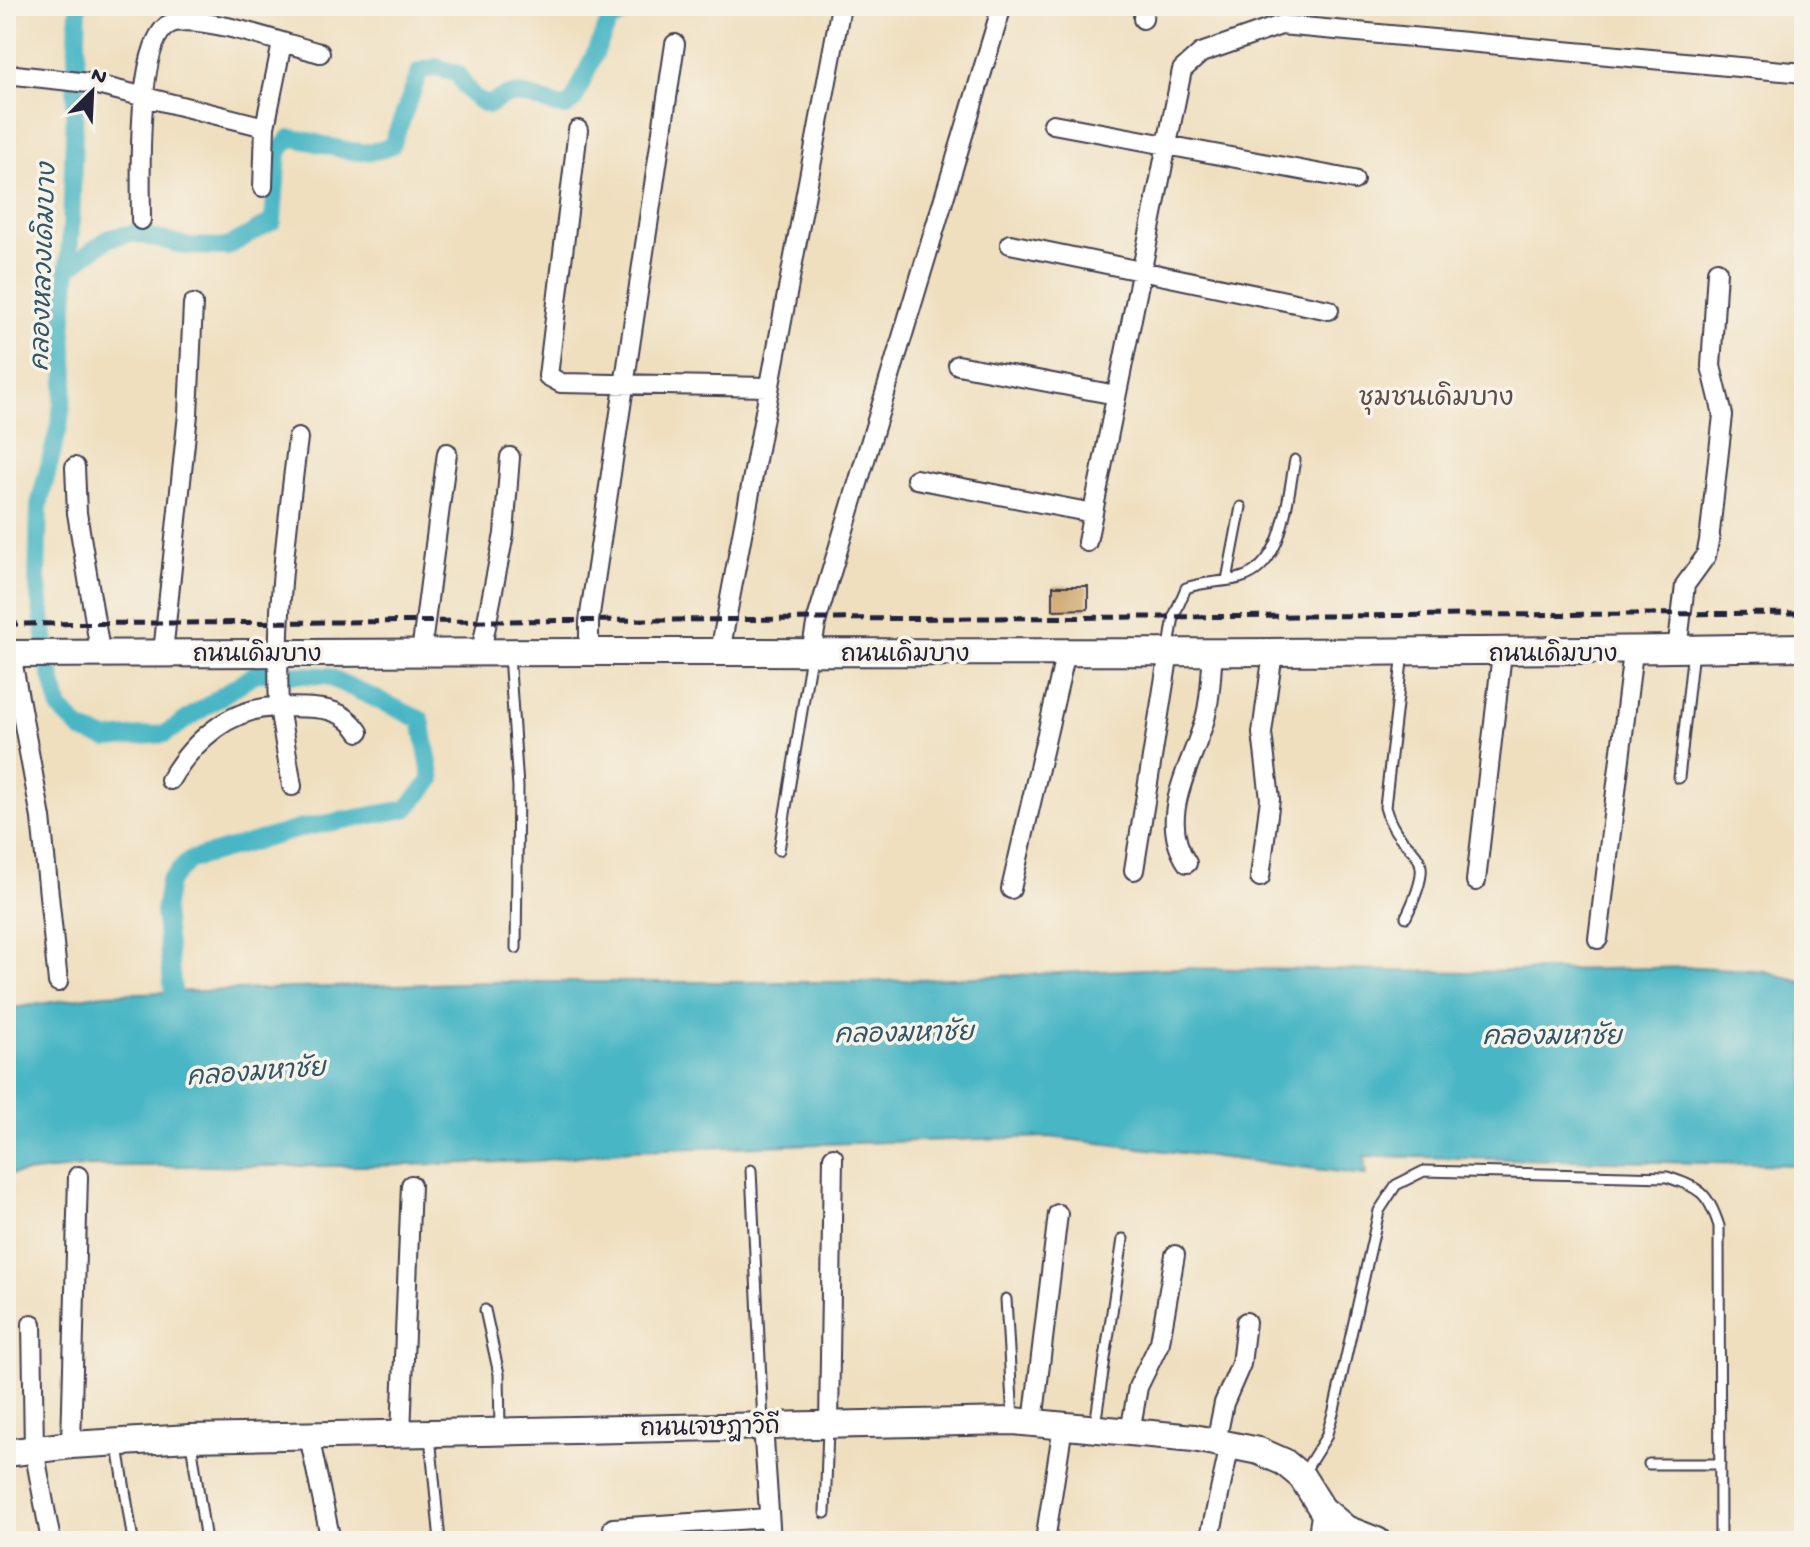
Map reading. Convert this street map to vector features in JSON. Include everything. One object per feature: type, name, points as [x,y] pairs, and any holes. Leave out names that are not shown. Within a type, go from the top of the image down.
[{"type":"street","points":[[720,652],[841,6]]},
{"type":"street","points":[[811,652],[817,619],[1002,6]]},
{"type":"street","points":[[141,220],[140,138],[144,99],[159,31],[172,22],[241,30],[320,53]]},
{"type":"street","points":[[1087,542],[1182,70],[1201,53],[1281,25],[1804,73]]},
{"type":"street","points":[[263,187],[265,127],[282,43]]},
{"type":"street","points":[[589,652],[589,621],[627,383],[675,44]]},
{"type":"street","points":[[6,74],[89,83],[265,127]]},
{"type":"street","points":[[1053,124],[1354,180]]},
{"type":"street","points":[[578,130],[548,376],[561,383],[769,387]]},
{"type":"street","points":[[1010,244],[1329,310]]},
{"type":"street","points":[[1685,650],[1685,585],[1706,556],[1723,415],[1711,366],[1717,271]]},
{"type":"street","points":[[163,653],[188,414],[193,304]]},
{"type":"street","points":[[958,365],[1116,395]]},
{"type":"street","points":[[292,786],[279,706],[276,654],[281,569],[298,438]]},
{"type":"street","points":[[421,653],[447,453]]},
{"type":"street","points":[[481,652],[504,534],[510,457]]},
{"type":"street","points":[[75,467],[77,513],[101,657]]},
{"type":"street","points":[[916,479],[1093,513]]},
{"type":"street","name":"ถนนเดิมบาง","points":[[10,654],[101,657],[163,653],[481,652],[1502,653],[1804,647]]},
{"type":"street","points":[[1011,889],[1066,652]]},
{"type":"street","points":[[1134,870],[1169,652]]},
{"type":"street","points":[[1187,863],[1177,848],[1174,819],[1188,762],[1206,716],[1213,652]]},
{"type":"street","points":[[1260,877],[1270,799],[1262,733],[1273,652]]},
{"type":"street","points":[[1598,939],[1633,652]]},
{"type":"street","points":[[1476,881],[1502,653]]},
{"type":"street","points":[[10,654],[41,818],[58,982]]},
{"type":"street","points":[[170,780],[192,752],[225,721],[244,710],[279,706],[334,710],[352,721],[359,732]]},
{"type":"street","points":[[829,1424],[833,1157]]},
{"type":"street","points":[[71,1445],[78,1176]]},
{"type":"street","points":[[401,1433],[411,1185]]},
{"type":"street","points":[[1023,1422],[1058,1214]]},
{"type":"street","points":[[1130,1432],[1138,1387],[1160,1342],[1175,1255]]},
{"type":"street","points":[[1209,1541],[1223,1444],[1224,1403],[1241,1364],[1246,1322]]},
{"type":"street","points":[[32,1324],[34,1449],[51,1541]]},
{"type":"street","name":"ถนนเจษฎาวิถี","points":[[6,1453],[71,1445],[190,1438],[1023,1422],[1130,1432],[1259,1451],[1284,1462],[1302,1477],[1322,1509],[1346,1529],[1377,1541]]},
{"type":"street","points":[[763,1425],[771,1541]]},
{"type":"street","points":[[1045,1541],[1063,1426]]},
{"type":"street","points":[[309,1436],[331,1541]]},
{"type":"street","points":[[1317,1541],[1322,1509]]},
{"type":"street","points":[[613,1528],[768,1518]]},
{"type":"lane","points":[[1169,652],[1174,616],[1186,588],[1227,580],[1256,570],[1273,551],[1295,460]]},
{"type":"lane","points":[[1227,580],[1241,507]]},
{"type":"lane","points":[[1679,778],[1685,650]]},
{"type":"lane","points":[[509,652],[519,815],[516,948]]},
{"type":"lane","points":[[779,850],[811,652]]},
{"type":"lane","points":[[1403,653],[1385,807],[1389,823],[1414,850],[1423,875],[1406,917]]},
{"type":"lane","points":[[751,1170],[763,1425]]},
{"type":"lane","points":[[1302,1477],[1326,1437],[1379,1211],[1396,1185],[1424,1171],[1667,1177],[1694,1186],[1711,1201],[1719,1226],[1722,1304],[1720,1541]]},
{"type":"lane","points":[[1094,1429],[1123,1239]]},
{"type":"lane","points":[[1006,1299],[1023,1422]]},
{"type":"lane","points":[[485,1310],[499,1374],[500,1431]]},
{"type":"lane","points":[[825,1513],[829,1424]]},
{"type":"lane","points":[[429,1433],[440,1541]]},
{"type":"lane","points":[[190,1438],[206,1541]]},
{"type":"lane","points":[[117,1443],[133,1541]]},
{"type":"lane","points":[[1649,1464],[1720,1464]]},
{"type":"water","name":"คลองมหาชัย","points":[[1697,967],[1765,971],[1804,983],[1804,1165],[1364,1156],[1366,1175],[1049,1137],[630,1150],[536,1161],[372,1166],[91,1166],[6,1175],[6,1009],[105,994],[496,982],[864,982],[1169,968],[1467,972]]},
{"type":"building","points":[[1053,586],[1088,586],[1088,609],[1053,610]]},
{"type":"waterway","name":"คลองหลวงเดิมบาง","points":[[78,6],[71,227],[63,333],[66,374],[59,426],[39,505],[37,580],[50,671],[60,709],[81,730],[107,739],[165,734],[256,673],[327,676],[421,720],[432,780],[406,809],[306,827],[189,860],[169,882],[164,912],[176,1017]]},
{"type":"waterway","name":"คลองหลวงเดิมบาง","points":[[67,269],[109,238],[133,233],[187,246],[227,247],[273,221],[278,152],[290,138],[367,152],[392,145],[420,71],[437,67],[458,74],[471,94],[490,105],[500,98],[518,94],[566,107],[574,100],[609,22],[634,6]]},
{"type":"railway","points":[[6,624],[1804,613]]},
{"type":"district","name":"ชุมชนเดิมบาง","points":[[1436,396]]}]
